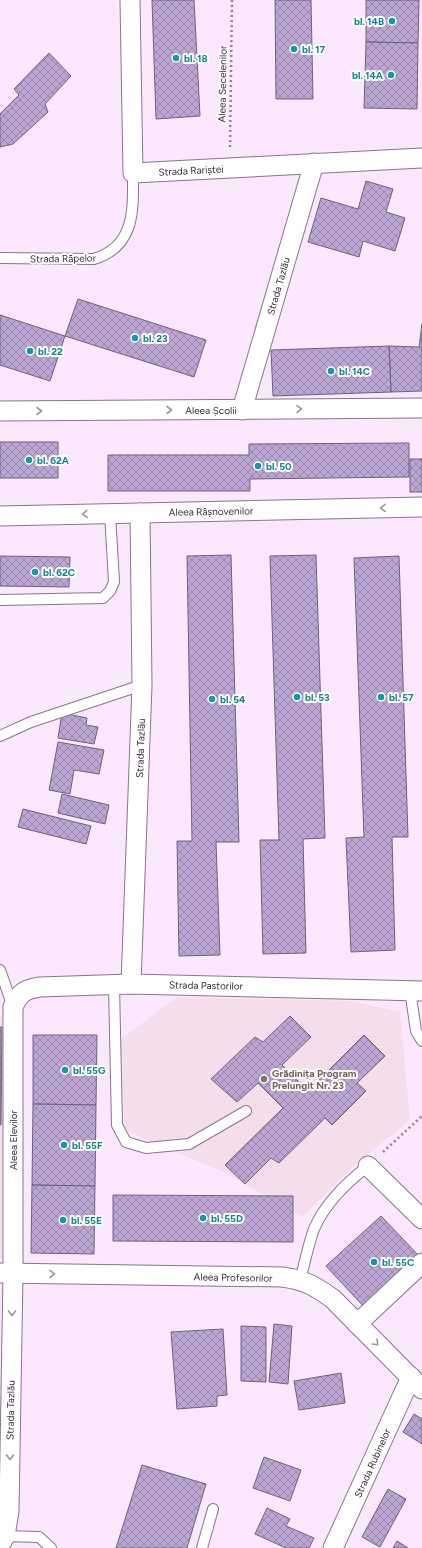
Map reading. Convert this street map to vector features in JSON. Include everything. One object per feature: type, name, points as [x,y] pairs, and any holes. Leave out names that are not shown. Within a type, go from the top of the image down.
[{"type":"street","points":[[130,0],[133,173]]},
{"type":"street","name":"Strada Rariștei","points":[[133,173],[422,158]]},
{"type":"street","name":"Strada Tazlău","points":[[242,410],[314,163]]},
{"type":"street","name":"Aleea Școlii","points":[[0,411],[422,408]]},
{"type":"street","name":"Aleea Râșnovenilor","points":[[0,516],[422,507]]},
{"type":"street","name":"Strada Tazlău","points":[[123,984],[142,684],[140,513]]},
{"type":"street","name":"Strada Pastorilor","points":[[7,1007],[27,989],[40,987],[123,984],[416,990]]},
{"type":"street","name":"Aleea Elevilor","points":[[6,1274],[7,1007]]},
{"type":"street","points":[[368,1166],[422,1219]]},
{"type":"street","points":[[357,1324],[422,1263]]},
{"type":"street","name":"Strada Tazlău","points":[[3,1540],[9,1511],[6,1274]]},
{"type":"street","name":"Aleea Profesorilor","points":[[6,1274],[282,1277],[300,1280],[317,1287],[333,1299],[416,1383]]},
{"type":"street","name":"Strada Rubinelor","points":[[333,1548],[416,1383]]},
{"type":"lane","name":"Strada Râpelor","points":[[0,258],[94,259],[106,255],[116,247],[130,225],[133,213],[133,173]]},
{"type":"lane","points":[[0,600],[103,598],[110,592],[114,582],[110,513]]},
{"type":"lane","points":[[0,736],[31,722],[142,684]]},
{"type":"lane","points":[[0,970],[7,1007]]},
{"type":"lane","points":[[123,984],[117,1124],[126,1142],[146,1148],[189,1144],[246,1111]]},
{"type":"lane","name":"Strada Pastorilor","points":[[416,990],[416,1031],[422,1041]]},
{"type":"lane","points":[[300,1280],[314,1228],[345,1183],[368,1166]]},
{"type":"lane","points":[[202,1548],[213,1509]]},
{"type":"lane","points":[[3,1540],[39,1537],[50,1548]]},
{"type":"path","name":"Aleea Secelenilor","points":[[229,168],[232,0]]},
{"type":"path","points":[[368,1166],[422,1116]]},
{"type":"shaded area","name":"Grădinița Program Prelungit Nr. 23","points":[[177,997],[351,1001],[400,1012],[410,1120],[355,1165],[302,1217],[223,1172],[124,1130],[121,1039]]},
{"type":"shaded area","points":[[0,1016],[10,1016],[7,1260],[0,1259]]},
{"type":"building","name":"bl. 18","points":[[152,0],[194,0],[200,116],[156,119]]},
{"type":"building","name":"bl. 17","points":[[275,0],[311,0],[313,99],[276,99]]},
{"type":"building","name":"bl. 14B","points":[[366,0],[419,0],[418,43],[366,42]]},
{"type":"building","name":"bl. 14A","points":[[366,42],[418,43],[417,109],[364,108]]},
{"type":"building","points":[[49,53],[71,76],[45,104],[48,112],[13,144],[0,147],[0,114],[19,95],[14,89]]},
{"type":"building","points":[[366,181],[393,189],[386,212],[405,218],[395,251],[363,241],[359,257],[308,242],[321,198],[358,209]]},
{"type":"building","name":"bl. 23","points":[[78,299],[206,340],[194,377],[65,336]]},
{"type":"building","name":"bl. 22","points":[[0,315],[65,336],[50,381],[0,365]]},
{"type":"building","points":[[422,324],[422,391],[391,392],[389,346],[419,347]]},
{"type":"building","name":"bl. 14C","points":[[389,346],[391,392],[273,396],[271,350]]},
{"type":"building","name":"bl. 62A","points":[[0,442],[58,442],[58,478],[0,478]]},
{"type":"building","name":"bl. 50","points":[[409,443],[409,477],[250,479],[250,491],[108,491],[108,455],[249,455],[249,444]]},
{"type":"building","points":[[410,459],[422,459],[422,492],[410,492]]},
{"type":"building","name":"bl. 54","points":[[231,555],[239,842],[216,842],[220,955],[179,956],[177,841],[192,841],[187,556]]},
{"type":"building","name":"bl. 53","points":[[316,555],[325,838],[303,839],[306,953],[263,954],[260,840],[279,840],[270,556]]},
{"type":"building","name":"bl. 62C","points":[[0,556],[70,557],[69,587],[0,586]]},
{"type":"building","name":"bl. 57","points":[[399,556],[408,837],[392,837],[395,950],[351,952],[346,838],[364,837],[354,558]]},
{"type":"building","points":[[62,713],[87,718],[86,725],[98,727],[94,744],[58,738]]},
{"type":"building","points":[[58,742],[104,750],[99,774],[74,770],[70,794],[49,790]]},
{"type":"building","points":[[62,794],[109,805],[105,824],[58,813]]},
{"type":"building","points":[[23,809],[91,826],[86,844],[18,827]]},
{"type":"building","name":"Grădinița Program Prelungit Nr. 23","points":[[290,1016],[311,1037],[282,1065],[308,1091],[364,1035],[385,1056],[357,1083],[366,1091],[332,1125],[325,1118],[279,1163],[271,1158],[245,1184],[225,1165],[283,1108],[258,1083],[237,1102],[211,1079],[255,1037],[263,1042]]},
{"type":"building","points":[[0,1027],[2,1027],[1,1125],[0,1125]]},
{"type":"building","name":"bl. 55G","points":[[33,1035],[97,1035],[96,1105],[33,1104]]},
{"type":"building","name":"bl. 55F","points":[[33,1104],[96,1105],[95,1186],[32,1185]]},
{"type":"building","name":"bl. 55E","points":[[32,1185],[95,1186],[94,1254],[31,1253]]},
{"type":"building","name":"bl. 55D","points":[[113,1195],[293,1196],[293,1242],[113,1241]]},
{"type":"building","name":"bl. 55C","points":[[381,1216],[421,1258],[366,1309],[326,1266]]},
{"type":"building","points":[[274,1324],[292,1326],[288,1384],[269,1382]]},
{"type":"building","points":[[241,1326],[266,1327],[266,1382],[241,1381]]},
{"type":"building","points":[[223,1329],[227,1395],[217,1396],[217,1406],[177,1409],[171,1332]]},
{"type":"building","points":[[341,1373],[345,1403],[299,1410],[294,1381]]},
{"type":"building","points":[[414,1414],[422,1419],[422,1444],[403,1432]]},
{"type":"building","points":[[264,1457],[301,1470],[290,1501],[253,1488]]},
{"type":"building","points":[[142,1465],[206,1484],[187,1548],[116,1548]]},
{"type":"building","points":[[388,1489],[406,1499],[380,1547],[362,1537]]},
{"type":"building","points":[[267,1508],[290,1519],[286,1526],[314,1538],[309,1548],[286,1548],[255,1534]]},
{"type":"building","points":[[397,1541],[408,1548],[393,1548]]},
{"type":"place","name":"bl. 14B","points":[[392,21]]},
{"type":"place","name":"bl. 17","points":[[294,49]]},
{"type":"place","name":"bl. 18","points":[[176,58]]},
{"type":"place","name":"bl. 14A","points":[[391,75]]},
{"type":"place","name":"bl. 23","points":[[135,338]]},
{"type":"place","name":"bl. 22","points":[[30,351]]},
{"type":"place","name":"bl. 14C","points":[[331,371]]},
{"type":"place","name":"bl. 62A","points":[[29,460]]},
{"type":"place","name":"bl. 50","points":[[258,466]]},
{"type":"place","name":"bl. 62C","points":[[35,572]]},
{"type":"place","name":"bl. 53","points":[[297,697]]},
{"type":"place","name":"bl. 57","points":[[381,697]]},
{"type":"place","name":"bl. 54","points":[[212,699]]},
{"type":"place","name":"bl. 55G","points":[[65,1070]]},
{"type":"place","name":"Grădinița Program Prelungit Nr. 23","points":[[264,1079]]},
{"type":"place","name":"bl. 55F","points":[[64,1145]]},
{"type":"place","name":"bl. 55D","points":[[203,1218]]},
{"type":"place","name":"bl. 55E","points":[[63,1220]]},
{"type":"place","name":"bl. 55C","points":[[374,1262]]}]
